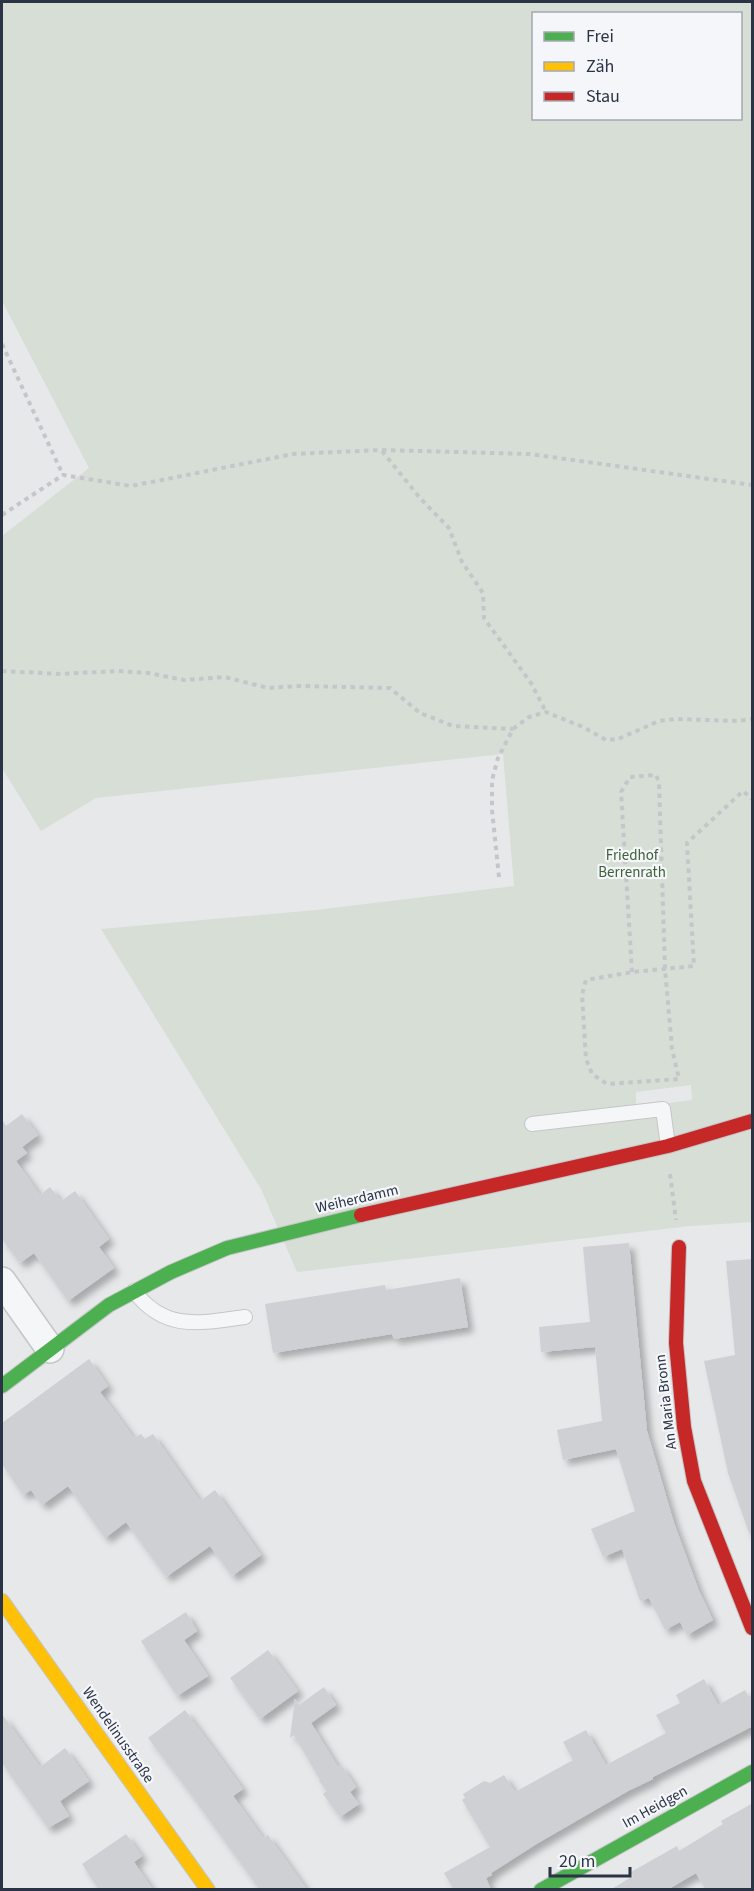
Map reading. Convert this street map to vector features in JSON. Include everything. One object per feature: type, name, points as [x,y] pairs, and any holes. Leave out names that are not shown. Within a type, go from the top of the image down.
[{"type":"street","name":"Weiherdamm","points":[[2,1386],[109,1305],[171,1272],[227,1248],[326,1223],[668,1146],[753,1121]]},
{"type":"street","name":"An Maria Bronn","points":[[679,1248],[676,1343],[684,1427],[694,1481],[753,1628]]},
{"type":"street","points":[[2,1281],[50,1348]]},
{"type":"street","name":"Wendelinusstraße","points":[[2,1600],[208,1890]]},
{"type":"street","name":"Im Heidgen","points":[[541,1890],[753,1772]]},
{"type":"lane","points":[[532,1124],[663,1109],[668,1146]]},
{"type":"lane","points":[[134,1291],[144,1305],[160,1316],[180,1321],[210,1322],[245,1317]]},
{"type":"path","points":[[2,344],[63,475]]},
{"type":"path","points":[[381,450],[420,498],[449,528],[462,562],[483,593],[484,618],[531,683],[546,712]]},
{"type":"path","points":[[2,515],[63,475],[131,486],[293,454],[381,450],[530,454],[753,485]]},
{"type":"path","points":[[2,671],[61,674],[118,671],[148,673],[184,680],[225,677],[268,688],[300,686],[390,688],[420,713],[453,726],[513,729]]},
{"type":"path","points":[[499,877],[492,810],[492,780],[498,758],[513,729],[529,717],[546,712],[583,727],[606,740],[618,739],[659,721],[753,719]]},
{"type":"path","points":[[632,972],[621,792],[630,777],[656,774],[665,969],[672,1049],[679,1079],[607,1084],[592,1074],[586,1059],[582,994],[586,980],[632,972],[665,969],[694,966],[687,843],[743,791],[753,799]]},
{"type":"path","points":[[670,1172],[679,1248]]},
{"type":"green space","name":"Friedhof Berrenrath","points":[[2,2],[752,2],[752,1222],[690,1226],[297,1272],[261,1189],[101,929],[316,910],[514,886],[503,754],[96,798],[41,831],[2,768],[2,536],[89,468],[2,301]],"holes":[[[691,1085],[692,1100],[636,1107],[636,1092]]]},
{"type":"building","points":[[22,1114],[38,1135],[22,1147],[27,1153],[16,1161],[40,1195],[50,1187],[61,1201],[75,1191],[109,1239],[99,1247],[114,1268],[68,1301],[34,1253],[20,1263],[2,1239],[2,1119],[6,1126]]},
{"type":"building","points":[[629,1243],[647,1431],[674,1523],[699,1591],[713,1620],[687,1635],[680,1622],[665,1630],[649,1598],[640,1601],[622,1549],[603,1557],[591,1529],[635,1511],[616,1449],[563,1460],[557,1430],[602,1421],[595,1347],[541,1352],[539,1327],[590,1322],[583,1247]]},
{"type":"building","points":[[753,1259],[753,1533],[749,1533],[728,1473],[704,1361],[735,1355],[726,1261]]},
{"type":"building","points":[[460,1278],[468,1327],[394,1339],[392,1334],[273,1353],[265,1304],[385,1285],[386,1290]]},
{"type":"building","points":[[89,1359],[108,1386],[100,1392],[134,1438],[141,1434],[145,1439],[153,1434],[200,1501],[215,1490],[261,1555],[232,1576],[210,1546],[166,1577],[126,1522],[105,1538],[68,1486],[42,1505],[31,1490],[23,1495],[2,1464],[2,1423]]},
{"type":"building","points":[[186,1612],[197,1631],[184,1640],[208,1676],[177,1696],[141,1641]]},
{"type":"building","points":[[268,1650],[298,1691],[260,1719],[230,1678]]},
{"type":"building","points":[[704,1679],[718,1705],[745,1690],[753,1704],[753,1726],[653,1777],[538,1843],[486,1878],[491,1890],[454,1890],[444,1873],[490,1847],[462,1800],[465,1798],[463,1794],[484,1781],[490,1783],[504,1775],[515,1792],[573,1760],[563,1742],[586,1730],[606,1765],[666,1733],[656,1715],[680,1703],[676,1695]]},
{"type":"building","points":[[324,1687],[336,1705],[311,1723],[338,1767],[341,1765],[356,1787],[350,1792],[359,1804],[340,1817],[323,1794],[327,1791],[319,1781],[294,1735],[290,1738],[295,1699],[299,1705]]},
{"type":"building","points":[[185,1710],[243,1789],[233,1796],[263,1838],[268,1835],[307,1890],[260,1890],[148,1738]]},
{"type":"building","points":[[2,1714],[40,1767],[65,1748],[89,1781],[60,1801],[69,1816],[48,1828],[2,1763]]},
{"type":"building","points":[[753,1803],[753,1890],[706,1890],[696,1873],[667,1890],[610,1890],[633,1876],[631,1872],[677,1846],[679,1851],[723,1824],[721,1821]]},
{"type":"building","points":[[126,1834],[142,1856],[134,1862],[153,1890],[99,1890],[82,1864]]},
{"type":"traffic: fast","points":[[2,1386],[109,1305],[171,1272],[227,1248],[361,1215]]},
{"type":"traffic: fast","points":[[541,1890],[752,1772]]},
{"type":"traffic: slow","points":[[2,1601],[208,1890]]},
{"type":"traffic: jam","points":[[361,1215],[668,1146],[752,1121]]},
{"type":"traffic: jam","points":[[679,1247],[676,1343],[684,1427],[694,1481],[752,1628]]}]
